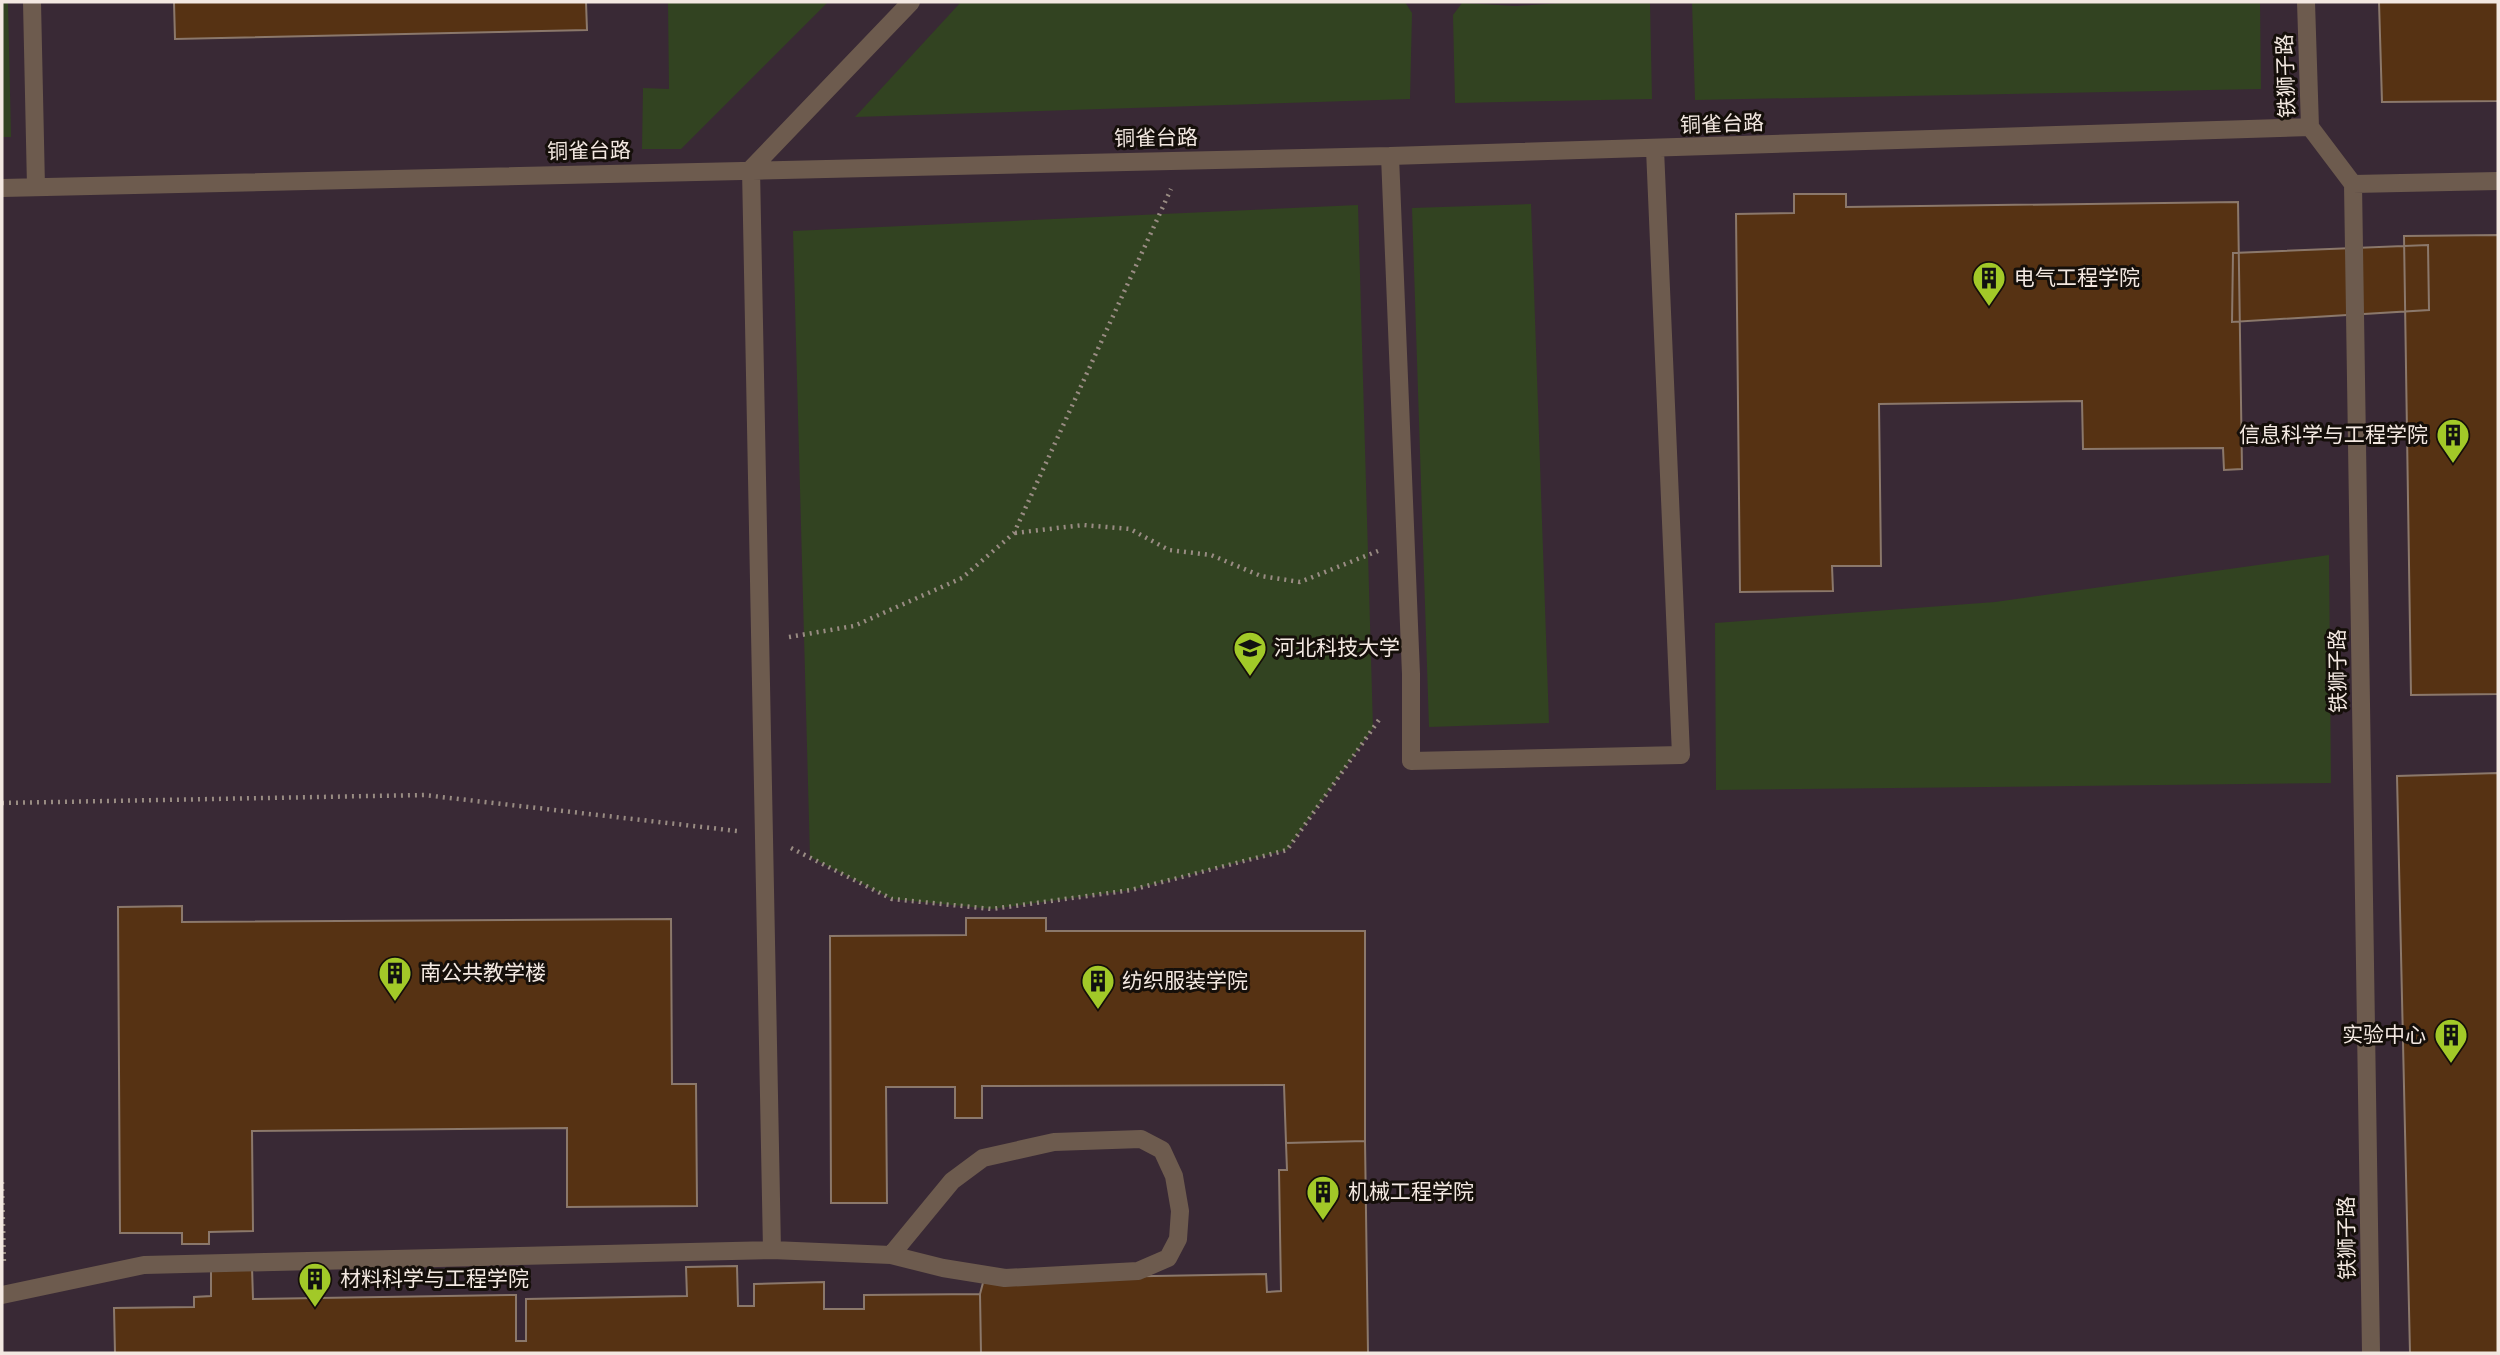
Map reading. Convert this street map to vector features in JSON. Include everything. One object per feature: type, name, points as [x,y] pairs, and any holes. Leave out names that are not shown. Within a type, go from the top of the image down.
[{"type":"lane","points":[[32,2],[36,187]]},
{"type":"lane","points":[[772,1250],[751,169],[911,2]]},
{"type":"lane","name":"铁狮子路","points":[[2306,2],[2310,128],[2353,184],[2371,1353]]},
{"type":"lane","name":"铜雀台路","points":[[2,188],[1390,156],[2310,128]]},
{"type":"lane","points":[[1390,156],[1411,674],[1411,761],[1681,755],[1655,149]]},
{"type":"lane","points":[[2353,184],[2498,181]]},
{"type":"lane","points":[[3,1294],[144,1265],[772,1250],[891,1255],[943,1268],[1004,1278],[1138,1272],[1168,1258],[1178,1239],[1180,1211],[1174,1175],[1162,1150],[1141,1139],[1054,1142],[983,1158],[951,1181],[891,1255]]},
{"type":"path","points":[[760,642],[854,626],[962,578],[1014,533],[1184,160]]},
{"type":"path","points":[[1014,533],[1083,525],[1130,529],[1169,550],[1211,555],[1261,576],[1300,582],[1406,540]]},
{"type":"path","points":[[2,803],[424,795],[764,834],[892,899],[992,909],[1131,890],[1287,850],[1411,674]]},
{"type":"path","points":[[2,1182],[3,1294]]},
{"type":"shaded area","name":"河北科技大学","points":[[2,2],[2498,2],[2498,1353],[2,1353]]},
{"type":"green space","points":[[2,2],[8,2],[11,137],[2,137]]},
{"type":"green space","points":[[668,2],[828,2],[681,149],[642,149],[643,88],[669,89]]},
{"type":"green space","points":[[961,2],[1405,2],[1412,13],[1410,99],[855,117]]},
{"type":"green space","points":[[1579,2],[1650,3],[1652,99],[1455,103],[1453,15],[1462,3],[1516,6]]},
{"type":"green space","points":[[1692,2],[2260,2],[2261,89],[1695,100]]},
{"type":"green space","points":[[1531,204],[1549,723],[1429,727],[1412,208]]},
{"type":"green space","points":[[1358,205],[1373,728],[1287,850],[1131,890],[992,909],[892,899],[810,857],[793,231]]},
{"type":"green space","points":[[2329,555],[2331,783],[1716,790],[1715,623],[1995,602]]},
{"type":"building","points":[[174,2],[586,2],[587,30],[175,39]]},
{"type":"building","points":[[2379,2],[2498,2],[2498,101],[2382,102]]},
{"type":"building","name":"电气工程学院","points":[[1794,194],[1846,194],[1846,207],[2238,202],[2242,469],[2224,470],[2223,448],[2083,449],[2082,401],[1879,404],[1881,566],[1832,566],[1833,591],[1740,592],[1736,214],[1794,213]]},
{"type":"building","name":"信息科学与工程学院","points":[[2498,235],[2498,694],[2411,695],[2404,236]]},
{"type":"building","points":[[2428,245],[2429,310],[2232,322],[2233,253]]},
{"type":"building","name":"实验中心","points":[[2498,773],[2498,1353],[2410,1353],[2397,776]]},
{"type":"building","name":"南公共教学楼","points":[[182,906],[182,922],[671,919],[672,1084],[696,1084],[697,1206],[567,1207],[567,1128],[252,1131],[253,1231],[209,1232],[209,1244],[182,1244],[182,1233],[120,1233],[118,907]]},
{"type":"building","name":"纺织服装学院","points":[[966,918],[1046,918],[1046,931],[1365,931],[1365,1141],[1286,1143],[1284,1085],[982,1086],[982,1118],[955,1118],[955,1087],[886,1087],[887,1203],[831,1203],[830,936],[966,935]]},
{"type":"building","name":"机械工程学院","points":[[1365,1141],[1368,1353],[981,1353],[980,1294],[984,1279],[1266,1274],[1267,1292],[1281,1291],[1279,1170],[1287,1170],[1286,1143]]},
{"type":"building","name":"材料科学与工程学院","points":[[737,1266],[738,1306],[754,1306],[754,1284],[824,1282],[824,1309],[864,1309],[864,1295],[980,1294],[981,1353],[115,1353],[114,1308],[194,1307],[194,1297],[211,1296],[211,1268],[252,1267],[253,1299],[516,1295],[516,1341],[526,1341],[526,1299],[687,1296],[686,1267]]},
{"type":"place","name":"电气工程学院","points":[[1989,308]]},
{"type":"place","name":"信息科学与工程学院","points":[[2453,465]]},
{"type":"place","name":"河北科技大学","points":[[1250,678]]},
{"type":"place","name":"南公共教学楼","points":[[395,1003]]},
{"type":"place","name":"纺织服装学院","points":[[1098,1011]]},
{"type":"place","name":"实验中心","points":[[2451,1065]]},
{"type":"place","name":"机械工程学院","points":[[1323,1222]]},
{"type":"place","name":"材料科学与工程学院","points":[[315,1309]]}]
